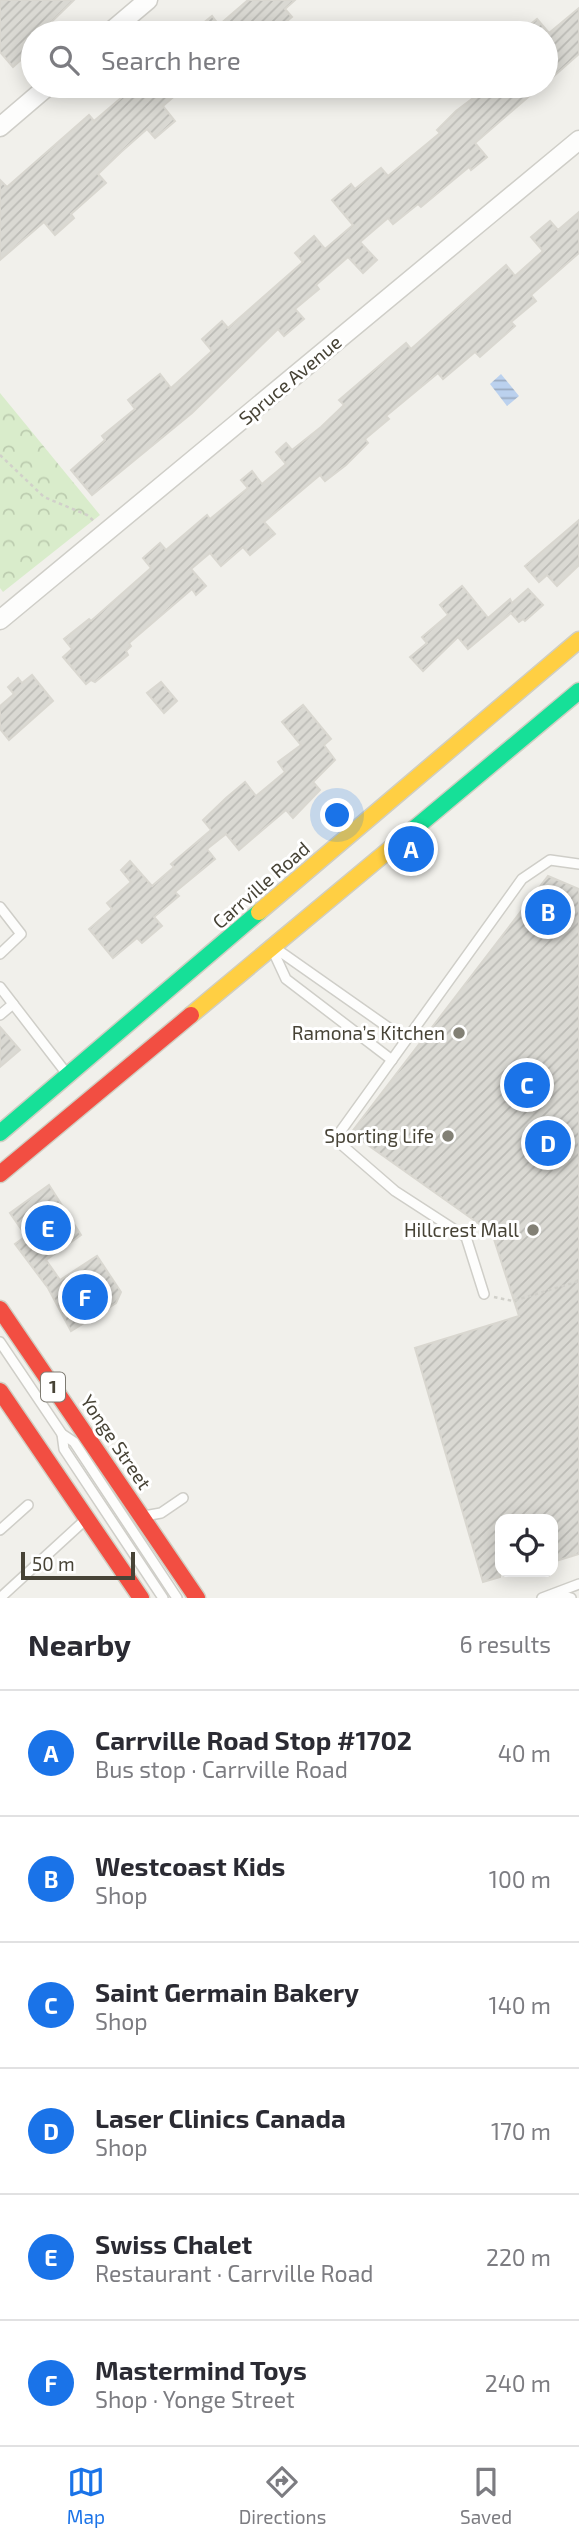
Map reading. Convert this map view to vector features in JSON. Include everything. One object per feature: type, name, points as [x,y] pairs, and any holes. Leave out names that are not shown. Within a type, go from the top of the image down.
[{"type":"main road","name":"Carrville Road","points":[[0,1174],[130,1065],[259,935],[579,640]]},
{"type":"main road","name":"Carrville Road","points":[[0,1133],[108,1041],[259,935],[579,691]]},
{"type":"main road","points":[[108,1041],[130,1065]]},
{"type":"main road","name":"Yonge Street","points":[[0,1309],[197,1598]]},
{"type":"main road","name":"1","points":[[0,1391],[141,1598]]},
{"type":"street","points":[[123,21],[148,0]]},
{"type":"street","points":[[0,127],[34,98]]},
{"type":"street","name":"Spruce Avenue","points":[[0,620],[579,140]]},
{"type":"lane","points":[[484,1294],[466,1237],[395,1191],[334,1139],[522,879],[550,859],[579,864]]},
{"type":"lane","points":[[0,907],[21,934],[0,954]]},
{"type":"lane","points":[[259,935],[406,1040]]},
{"type":"lane","points":[[259,935],[286,979],[392,1060]]},
{"type":"lane","points":[[0,986],[68,1075]]},
{"type":"lane","points":[[0,1015],[13,1004]]},
{"type":"lane","points":[[0,1342],[62,1434],[74,1442],[177,1598]]},
{"type":"lane","points":[[62,1434],[64,1448],[163,1598]]},
{"type":"lane","points":[[142,1516],[161,1513],[183,1499]]},
{"type":"lane","points":[[0,1530],[29,1506]]},
{"type":"lane","points":[[0,1598],[87,1519]]},
{"type":"lane","points":[[542,1598],[579,1584]]},
{"type":"lane","points":[[557,1594],[571,1598]]},
{"type":"path","points":[[0,455],[44,497],[87,515],[97,524]]},
{"type":"path","points":[[484,1294],[513,1301],[576,1282],[579,1277]]},
{"type":"green space","points":[[0,393],[100,515],[3,592],[0,588]]},
{"type":"water","points":[[501,374],[519,396],[507,406],[490,384]]},
{"type":"building","points":[[0,0],[74,0],[52,21],[21,21],[21,60],[13,67],[0,52]]},
{"type":"building","points":[[248,0],[295,0],[285,9],[292,17],[287,21],[224,21]]},
{"type":"building","points":[[579,8],[579,54],[558,72],[558,26]]},
{"type":"building","points":[[121,98],[172,98],[163,106],[175,121],[155,138],[147,129],[98,174],[106,183],[71,214],[74,218],[55,235],[44,222],[0,260],[0,180],[7,187],[89,115],[94,121]]},
{"type":"building","points":[[473,98],[527,98],[475,143],[487,157],[471,170],[469,167],[421,207],[418,204],[393,224],[388,218],[360,242],[377,260],[363,273],[348,257],[316,285],[319,289],[295,309],[304,319],[284,336],[278,329],[192,413],[92,495],[71,470],[105,440],[102,436],[135,409],[128,400],[160,374],[171,388],[212,351],[202,339],[222,321],[228,328],[303,262],[295,253],[314,236],[325,249],[353,225],[332,200],[351,184],[355,189],[381,168],[388,176],[440,133],[437,130]]},
{"type":"building","points":[[579,212],[579,253],[531,295],[536,301],[511,322],[515,326],[480,357],[475,352],[443,379],[438,373],[386,416],[389,419],[365,439],[368,443],[346,465],[325,481],[320,475],[264,522],[275,534],[250,555],[243,547],[221,566],[210,553],[191,569],[206,586],[196,595],[192,589],[129,643],[131,646],[126,651],[128,655],[95,682],[91,680],[86,684],[63,657],[72,649],[64,639],[89,619],[91,621],[151,568],[143,558],[160,543],[166,550],[207,515],[210,519],[248,488],[241,480],[252,471],[262,484],[286,464],[276,452],[286,443],[292,450],[321,427],[344,405],[339,400],[406,343],[411,349],[506,265],[515,276],[543,251],[531,237],[550,221],[558,230]]},
{"type":"building","points":[[579,520],[579,565],[557,586],[547,575],[539,582],[525,566]]},
{"type":"building","points":[[462,586],[488,618],[510,599],[512,603],[528,589],[543,605],[525,621],[523,619],[519,622],[511,613],[468,649],[458,637],[423,671],[410,657],[427,643],[422,637],[448,615],[440,605]]},
{"type":"building","points":[[32,675],[53,701],[9,740],[0,729],[0,706],[14,694],[8,687],[18,678],[22,683]]},
{"type":"building","points":[[161,682],[177,701],[164,713],[147,693]]},
{"type":"building","points":[[303,705],[331,739],[324,745],[335,760],[313,782],[320,790],[293,818],[286,810],[239,850],[226,834],[207,849],[215,859],[175,892],[179,896],[154,917],[162,926],[142,943],[137,938],[113,958],[89,929],[112,909],[107,903],[131,882],[121,870],[130,861],[152,886],[174,867],[171,864],[211,830],[203,820],[226,798],[245,782],[256,796],[285,772],[278,762],[301,745],[282,722]]},
{"type":"building","name":"Hillcrest Mall","points":[[548,876],[579,889],[579,1554],[558,1560],[558,1514],[495,1514],[495,1577],[500,1577],[483,1582],[415,1348],[519,1316],[492,1233],[351,1133]]},
{"type":"building","points":[[0,1027],[20,1050],[0,1067]]},
{"type":"building","points":[[49,1185],[81,1235],[46,1260],[60,1280],[97,1256],[121,1292],[116,1303],[71,1331],[48,1288],[15,1244],[26,1236],[10,1213]]},
{"type":"traffic: fast","points":[[396,844],[579,691]]},
{"type":"traffic: fast","points":[[0,1133],[259,912]]},
{"type":"traffic: slow","points":[[259,912],[579,640]]},
{"type":"traffic: slow","points":[[191,1015],[396,844]]},
{"type":"traffic: jam","points":[[0,1174],[191,1015]]},
{"type":"traffic: jam","points":[[0,1309],[197,1598]]},
{"type":"traffic: jam","points":[[0,1391],[141,1598]]},
{"type":"place","name":"Carrville Road Stop #1702","points":[[411,849]]},
{"type":"place","name":"Westcoast Kids","points":[[548,912]]},
{"type":"place","name":"Ramona’s Kitchen","points":[[459,1033]]},
{"type":"place","name":"Saint Germain Bakery","points":[[527,1085]]},
{"type":"place","name":"Sporting Life","points":[[448,1136]]},
{"type":"place","name":"Laser Clinics Canada","points":[[548,1143]]},
{"type":"place","name":"Swiss Chalet","points":[[48,1228]]},
{"type":"place","name":"Hillcrest Mall","points":[[533,1230]]},
{"type":"place","name":"Mastermind Toys","points":[[85,1297]]}]
